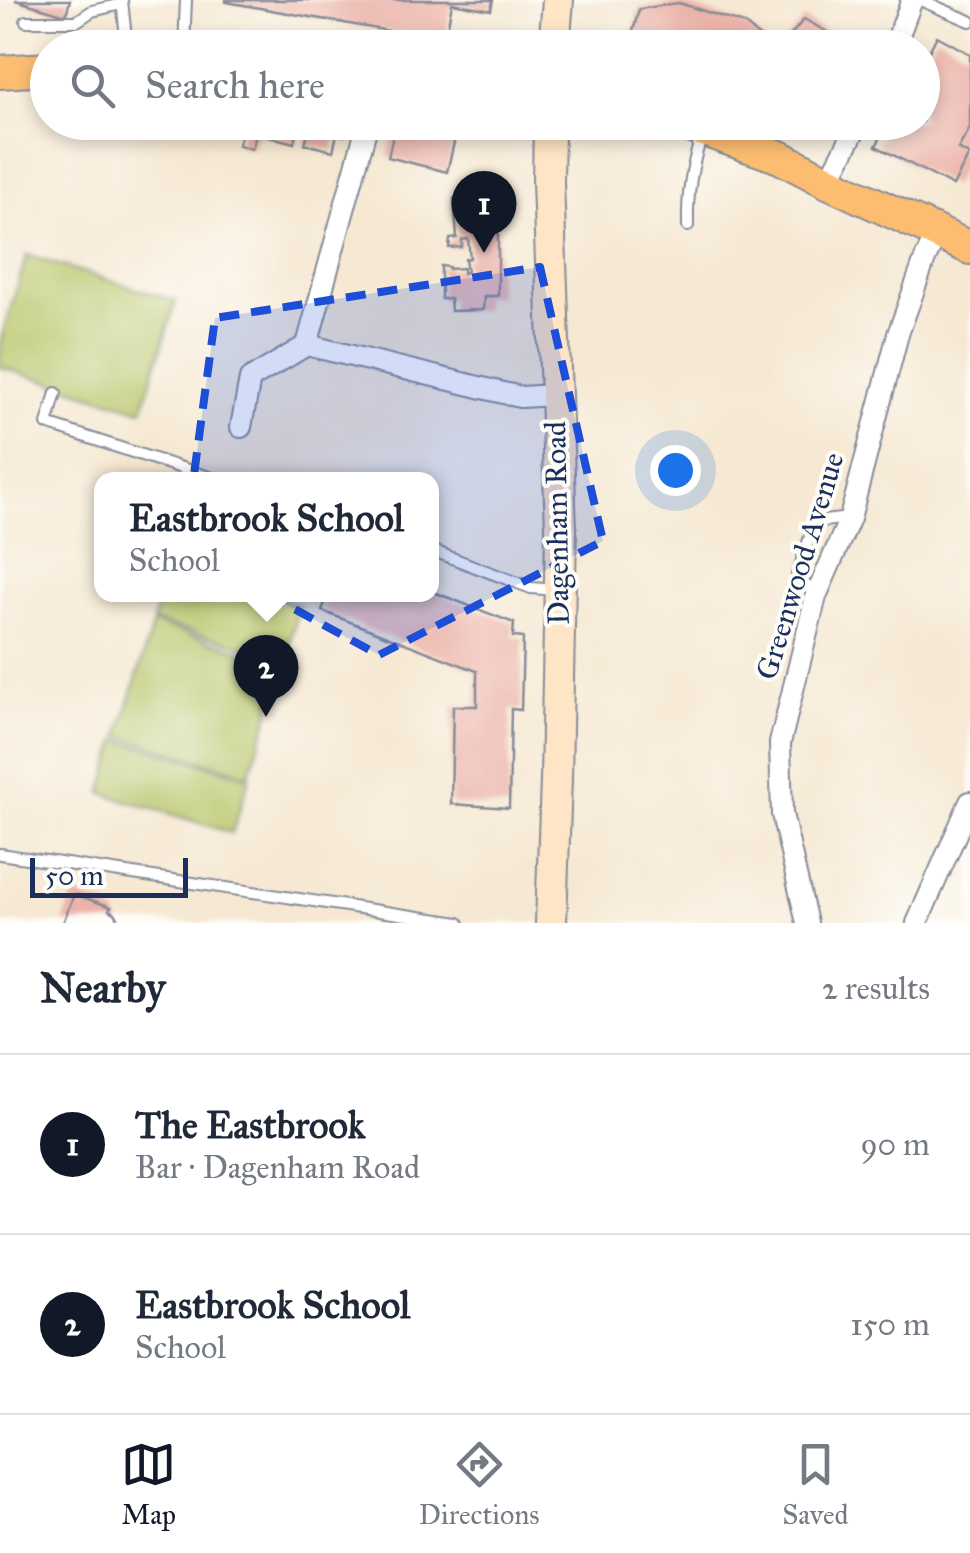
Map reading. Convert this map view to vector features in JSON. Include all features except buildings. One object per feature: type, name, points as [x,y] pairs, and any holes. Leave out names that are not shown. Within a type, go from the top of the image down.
[{"type":"main road","points":[[0,72],[30,70]]},
{"type":"main road","points":[[730,140],[780,157],[970,248]]},
{"type":"street","points":[[556,30],[558,0]]},
{"type":"street","points":[[901,30],[912,0]]},
{"type":"street","points":[[241,426],[250,379],[307,345],[363,140]]},
{"type":"street","name":"Dagenham Road","points":[[549,140],[561,529],[550,923]]},
{"type":"street","points":[[828,182],[850,140]]},
{"type":"street","name":"Greenwood Avenue","points":[[807,923],[782,814],[780,743],[816,596],[850,518],[898,334],[937,233]]},
{"type":"street","points":[[307,345],[520,397],[555,395]]},
{"type":"street","points":[[917,923],[970,802]]},
{"type":"lane","points":[[185,30],[186,0]]},
{"type":"lane","points":[[920,0],[970,22]]},
{"type":"lane","points":[[26,21],[78,21],[92,11],[122,2],[125,30]]},
{"type":"lane","points":[[688,226],[691,140]]},
{"type":"lane","points":[[56,393],[47,424],[194,472]]},
{"type":"lane","points":[[816,596],[798,575],[815,522],[850,518]]},
{"type":"lane","points":[[439,553],[531,588],[560,590]]},
{"type":"lane","points":[[0,854],[460,923]]},
{"type":"highlighted area","points":[[540,267],[603,541],[379,655],[184,549],[215,318]]},
{"type":"green space","points":[[27,255],[176,301],[142,410],[0,367],[0,342]]},
{"type":"green space","points":[[158,602],[300,605],[285,658],[153,621]]},
{"type":"green space","points":[[153,623],[282,664],[249,775],[119,736]]},
{"type":"green space","points":[[118,740],[250,777],[232,833],[102,793]]},
{"type":"place","name":"The Eastbrook","points":[[484,253]]},
{"type":"place","name":"Eastbrook School","points":[[266,717]]}]
